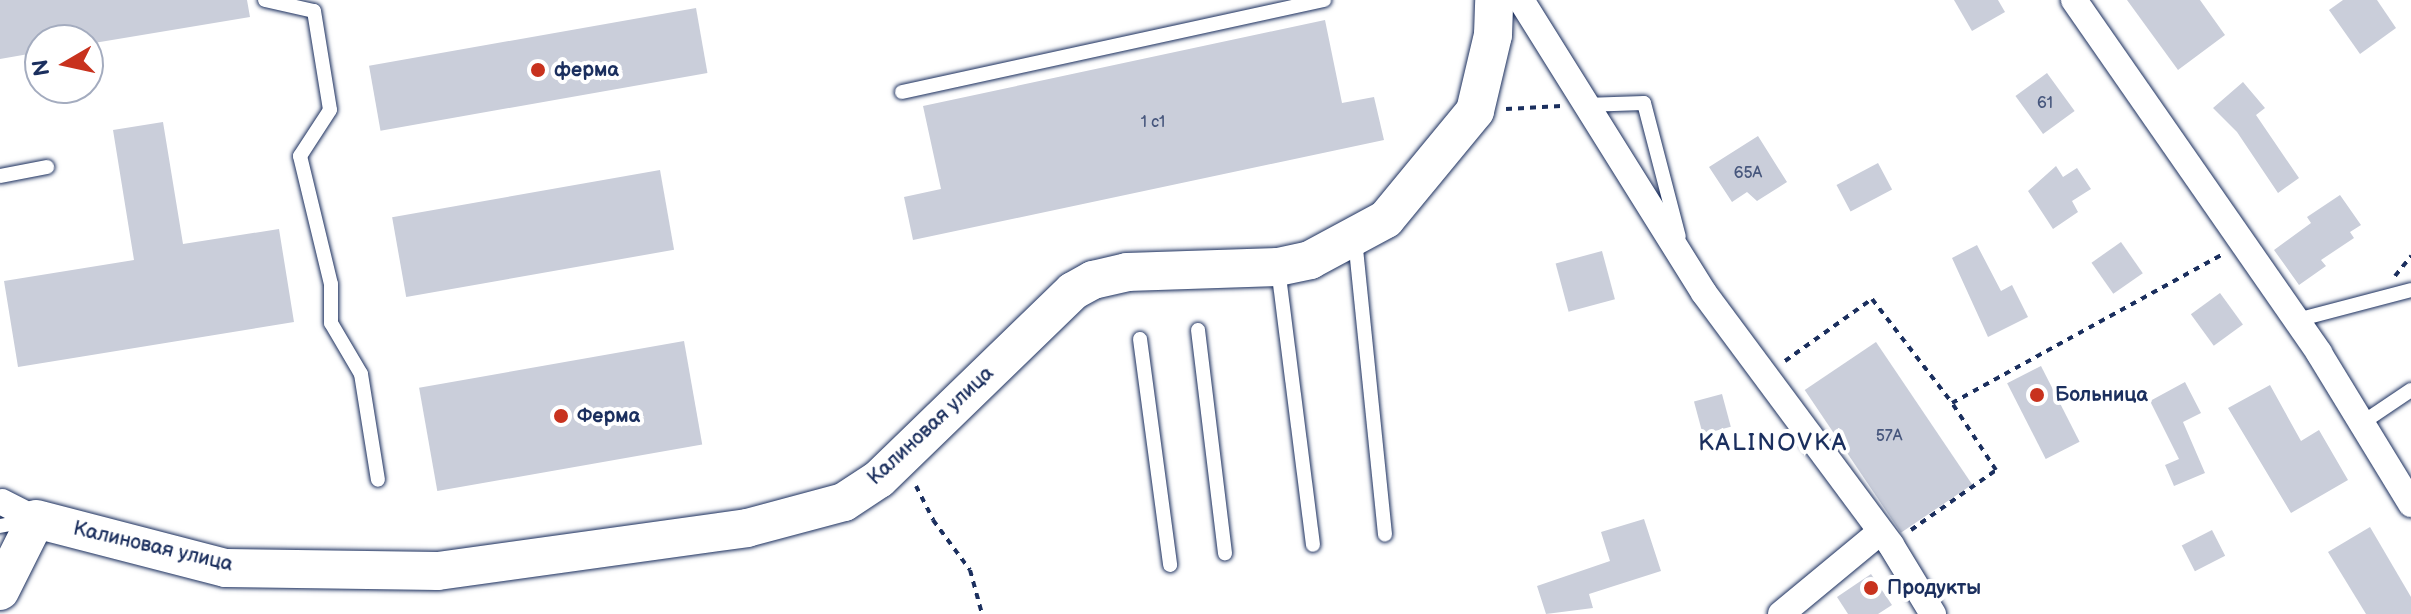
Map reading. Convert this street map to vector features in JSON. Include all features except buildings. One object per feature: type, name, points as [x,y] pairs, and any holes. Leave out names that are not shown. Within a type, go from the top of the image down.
[{"type":"street","name":"Калиновая улица","points":[[0,591],[9,511],[226,568],[438,571],[747,528],[802,516],[844,502],[902,456],[1073,291],[1093,280],[1127,272],[1278,267],[1310,260],[1386,219],[1475,111],[1493,35],[1494,0]]},
{"type":"street","points":[[1521,0],[1582,105],[1690,272],[1880,532],[1933,614]]},
{"type":"street","points":[[2074,0],[2297,320],[2411,504]]},
{"type":"street","points":[[1781,614],[1880,532]]},
{"type":"lane","points":[[265,0],[314,11],[330,110],[300,156],[331,284],[331,323],[361,374],[378,480]]},
{"type":"lane","points":[[902,92],[1324,0]]},
{"type":"lane","points":[[1582,105],[1644,103],[1659,173],[1690,272]]},
{"type":"lane","points":[[0,176],[47,167]]},
{"type":"lane","points":[[1355,238],[1385,534]]},
{"type":"lane","points":[[1278,267],[1313,545]]},
{"type":"lane","points":[[2297,320],[2411,290]]},
{"type":"lane","points":[[1198,330],[1225,553]]},
{"type":"lane","points":[[1140,339],[1170,565]]},
{"type":"lane","points":[[2362,423],[2411,390]]},
{"type":"path","points":[[1475,111],[1582,105]]},
{"type":"path","points":[[1952,403],[2148,300],[2242,242]]},
{"type":"path","points":[[1777,367],[1872,299],[1952,403],[1996,470],[1907,532]]},
{"type":"path","points":[[902,456],[933,520],[970,570],[982,614]]},
{"type":"place","name":"ферма","points":[[538,70]]},
{"type":"place","name":"Больница","points":[[2037,395]]},
{"type":"place","name":"Ферма","points":[[561,416]]},
{"type":"place","name":"Продукты","points":[[1871,588]]},
{"type":"district","name":"KALINOVKA","points":[[1773,443]]}]
